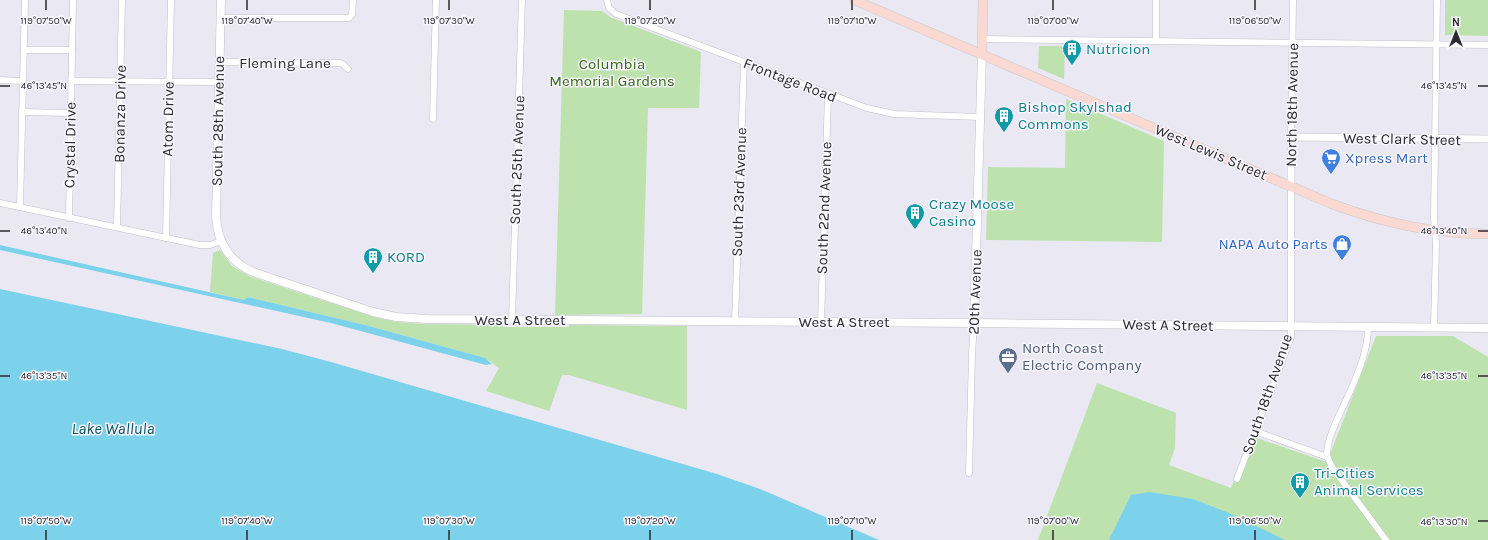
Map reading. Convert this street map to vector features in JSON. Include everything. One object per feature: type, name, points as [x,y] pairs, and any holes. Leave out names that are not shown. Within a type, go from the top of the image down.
[{"type":"main road","name":"South 28th Avenue","points":[[221,0],[216,216],[221,241]]},
{"type":"main road","name":"West Lewis Street","points":[[854,0],[1353,212],[1396,224],[1434,231],[1488,234]]},
{"type":"main road","name":"20th Avenue","points":[[974,322],[983,0]]},
{"type":"main road","name":"West A Street","points":[[221,241],[228,254],[247,270],[374,312],[396,317],[416,319],[974,322],[1488,328]]},
{"type":"street","points":[[20,207],[25,0]]},
{"type":"street","name":"Crystal Drive","points":[[70,218],[72,0]]},
{"type":"street","name":"Bonanza Drive","points":[[118,227],[122,0]]},
{"type":"street","name":"Atom Drive","points":[[166,238],[171,0]]},
{"type":"street","points":[[221,18],[346,18],[350,17],[352,12],[353,0]]},
{"type":"street","points":[[433,119],[436,0]]},
{"type":"street","name":"South 25th Avenue","points":[[512,320],[522,0]]},
{"type":"street","name":"Frontage Road","points":[[607,0],[609,8],[616,14],[867,108],[894,114],[980,117]]},
{"type":"street","points":[[1156,0],[1156,41]]},
{"type":"street","name":"North 18th Avenue","points":[[1291,186],[1293,0]]},
{"type":"street","points":[[1434,328],[1436,244],[1434,231],[1437,0]]},
{"type":"street","points":[[982,39],[1488,45]]},
{"type":"street","points":[[24,50],[72,50]]},
{"type":"street","name":"Fleming Lane","points":[[220,62],[339,63],[343,64],[348,69]]},
{"type":"street","name":"South 23rd Avenue","points":[[735,321],[744,62]]},
{"type":"street","points":[[0,80],[23,80]]},
{"type":"street","points":[[71,81],[219,82]]},
{"type":"street","name":"South 22nd Avenue","points":[[820,322],[828,94]]},
{"type":"street","points":[[22,112],[71,113]]},
{"type":"street","name":"West Clark Street","points":[[1291,138],[1488,140]]},
{"type":"street","name":"South 18th Avenue","points":[[1237,480],[1290,337],[1291,186]]},
{"type":"street","points":[[0,203],[204,245],[221,241]]},
{"type":"street","name":"20th Avenue","points":[[970,473],[974,322]]},
{"type":"street","points":[[1368,327],[1367,344],[1353,384],[1332,434],[1327,457],[1332,467],[1386,540]]},
{"type":"street","points":[[1255,431],[1327,457]]},
{"type":"green space","points":[[1445,0],[1488,0],[1488,36],[1445,35]]},
{"type":"green space","name":"Columbia Memorial Gardens","points":[[564,10],[602,11],[610,17],[701,52],[699,108],[648,108],[642,314],[555,315]]},
{"type":"green space","points":[[1039,46],[1065,46],[1064,79],[1038,68]]},
{"type":"green space","points":[[1066,99],[1164,141],[1162,242],[986,240],[988,167],[1065,168]]},
{"type":"green space","points":[[220,250],[232,266],[249,276],[374,317],[397,322],[503,325],[503,327],[569,327],[569,325],[687,326],[687,410],[569,375],[562,375],[549,411],[486,391],[499,368],[485,358],[369,326],[248,297],[244,300],[210,292],[213,253]]},
{"type":"green space","points":[[1376,336],[1453,336],[1488,357],[1488,540],[1038,540],[1097,383],[1176,413],[1175,448],[1169,465],[1231,488],[1254,437],[1327,462]]},
{"type":"water","points":[[0,245],[244,300],[248,297],[369,326],[485,358],[492,364],[486,365],[331,323],[0,250]]},
{"type":"water","name":"Lake Wallula","points":[[0,289],[282,349],[331,362],[717,474],[760,489],[879,540],[0,540]]},
{"type":"water","points":[[1149,492],[1193,499],[1229,513],[1285,540],[1109,540],[1131,495]]},
{"type":"place","name":"Nutricion","points":[[1072,66]]},
{"type":"place","name":"Bishop Skylshad Commons","points":[[1004,133]]},
{"type":"place","name":"Xpress Mart","points":[[1331,175]]},
{"type":"place","name":"Crazy Moose Casino","points":[[915,230]]},
{"type":"place","name":"NAPA Auto Parts","points":[[1342,261]]},
{"type":"place","name":"KORD","points":[[373,274]]},
{"type":"place","name":"North Coast Electric Company","points":[[1008,374]]},
{"type":"place","name":"Tri-Cities Animal Services","points":[[1300,499]]}]
